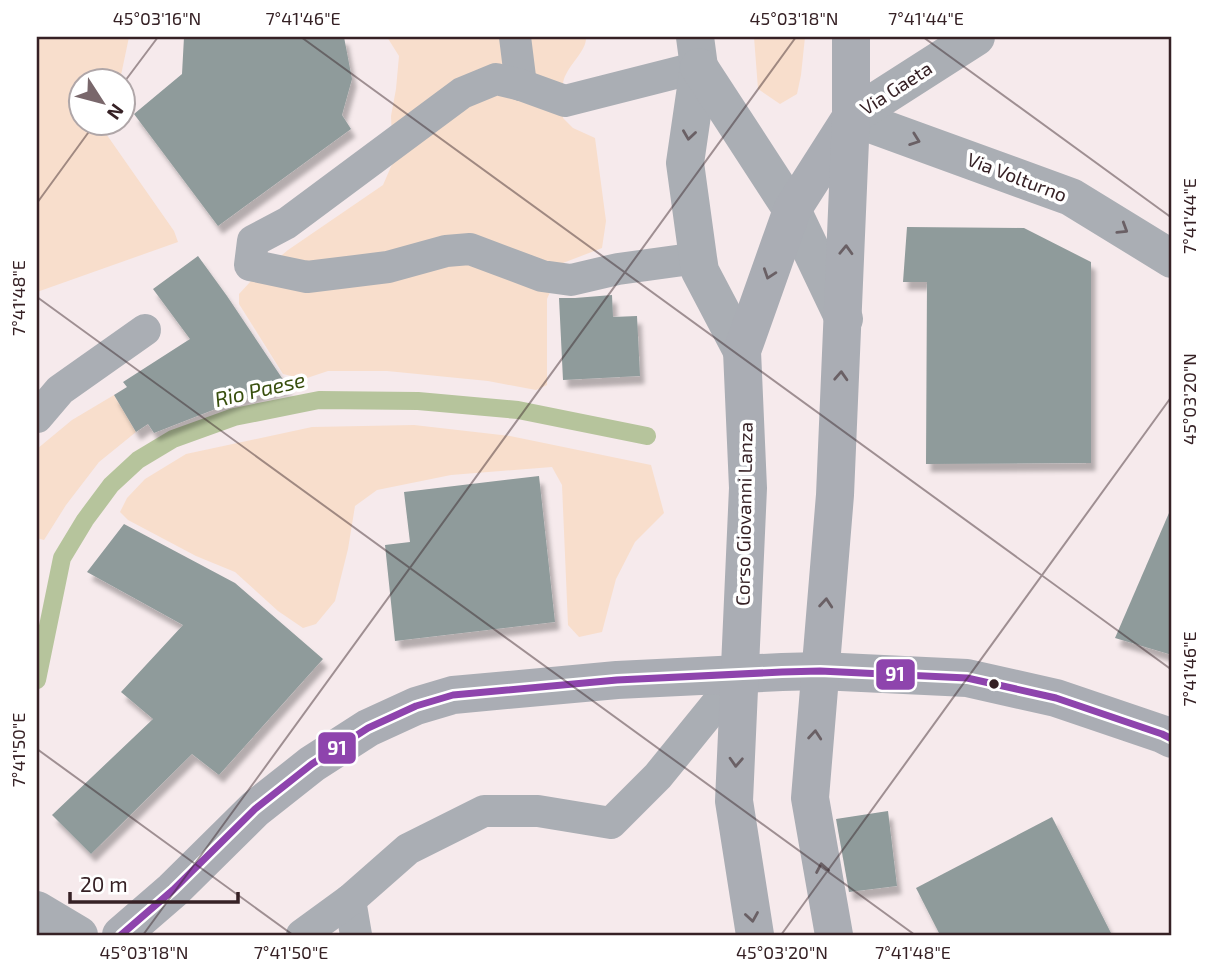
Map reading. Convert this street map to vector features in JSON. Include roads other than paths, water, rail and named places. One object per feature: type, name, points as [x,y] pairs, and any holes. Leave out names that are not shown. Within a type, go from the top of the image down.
[{"type":"street","points":[[834,935],[810,798],[835,495],[844,318],[851,37]]},
{"type":"street","name":"Via Gaeta","points":[[851,117],[976,37]]},
{"type":"street","points":[[697,52],[792,210],[844,318]]},
{"type":"street","points":[[697,52],[685,163],[698,258],[700,271],[742,351]]},
{"type":"street","name":"Corso Giovanni Lanza","points":[[755,935],[734,801],[748,488],[742,351],[792,210],[851,117]]},
{"type":"street","name":"Via Volturno","points":[[851,117],[1071,197],[1172,260]]},
{"type":"street","points":[[121,935],[173,890],[255,809],[312,764],[368,728],[416,706],[453,695],[617,680],[782,672],[820,671],[967,678],[1056,698],[1172,739]]},
{"type":"street","points":[[37,910],[79,935]]},
{"type":"lane","points":[[515,37],[521,85]]},
{"type":"lane","points":[[697,52],[565,101],[496,79],[462,93],[287,223],[253,241],[250,265],[307,277],[388,267],[446,251],[470,249],[542,276],[571,280],[618,269],[698,258]]},
{"type":"lane","points":[[37,417],[60,390],[145,330]]},
{"type":"lane","points":[[302,935],[350,900],[408,849],[484,811],[538,811],[611,823],[658,776],[740,675]]},
{"type":"lane","points":[[350,900],[356,935]]},
{"type":"waterway","name":"Rio Paese","points":[[37,680],[62,558],[111,485],[138,460],[173,439],[234,417],[319,400],[418,401],[518,410],[647,436]]}]
